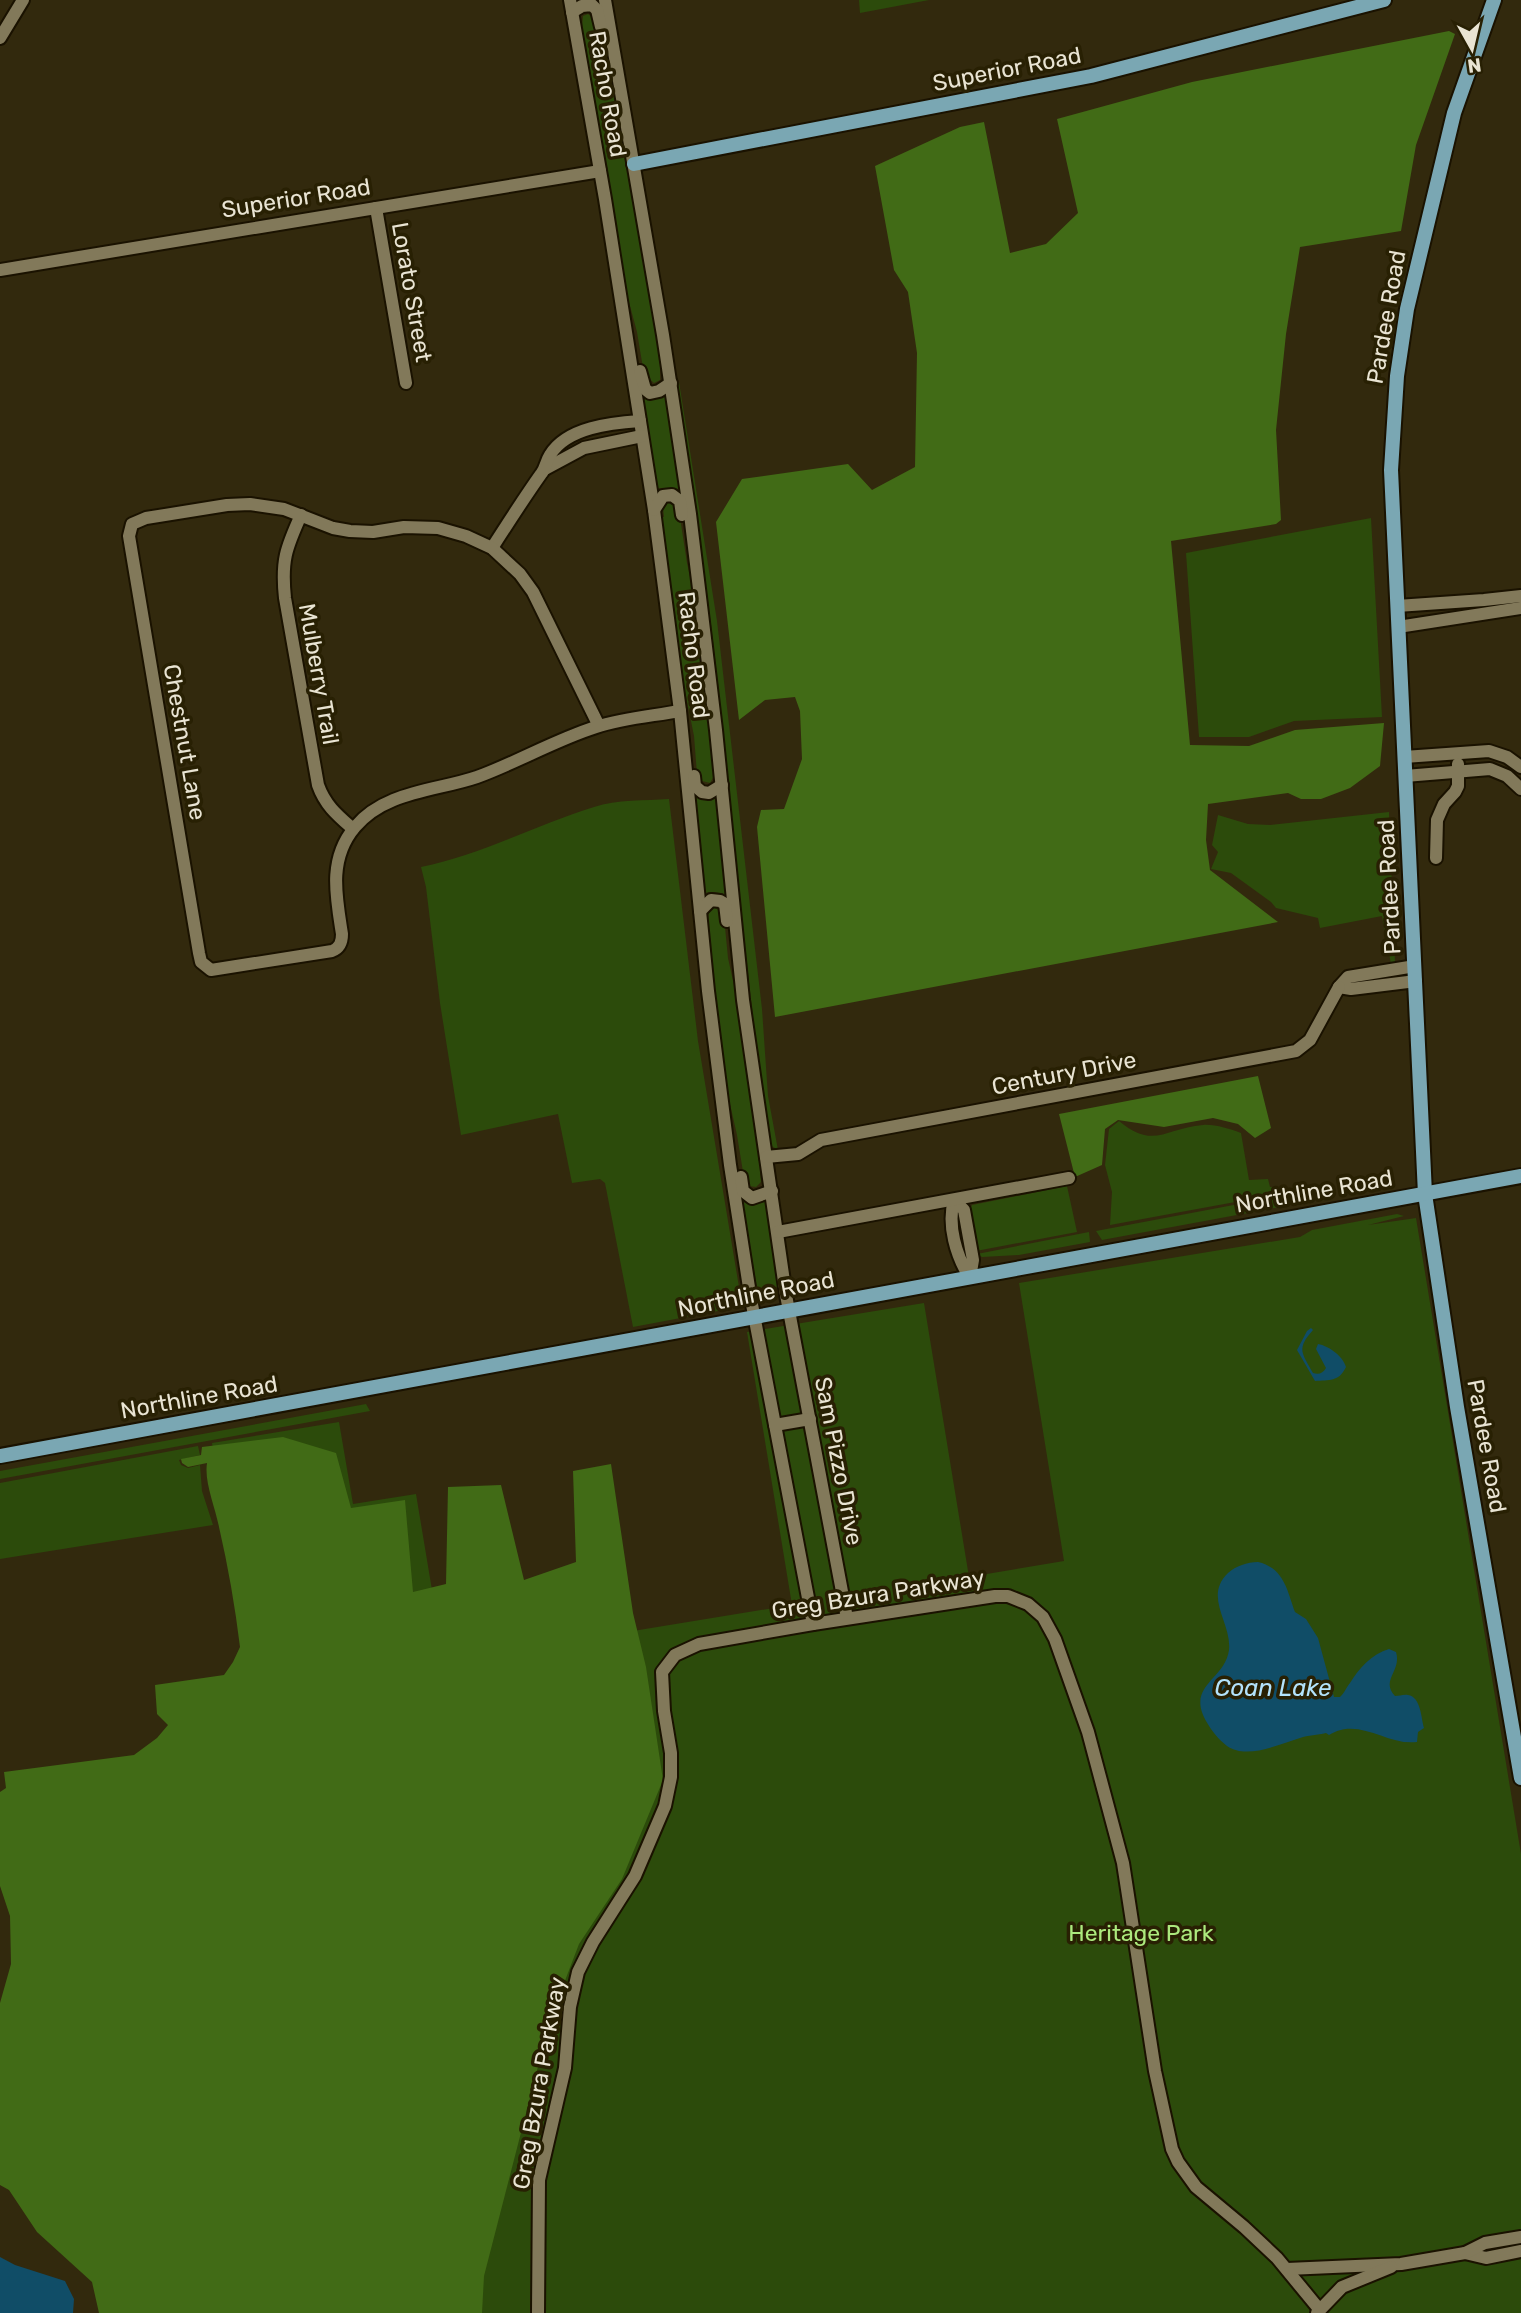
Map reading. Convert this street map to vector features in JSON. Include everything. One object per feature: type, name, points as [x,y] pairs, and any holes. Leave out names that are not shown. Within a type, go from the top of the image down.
[{"type":"main road","name":"Superior Road","points":[[634,164],[1091,76],[1384,0]]},
{"type":"main road","name":"Pardee Road","points":[[1494,0],[1454,113],[1407,309],[1400,351],[1391,470],[1425,1194],[1454,1385],[1521,1778]]},
{"type":"main road","name":"Northline Road","points":[[0,1456],[1521,1176]]},
{"type":"street","points":[[0,38],[23,0]]},
{"type":"street","name":"Racho Road","points":[[605,0],[671,383],[702,607],[743,1000],[790,1312]]},
{"type":"street","points":[[571,6],[592,5],[597,10],[608,63],[627,122]]},
{"type":"street","name":"Racho Road","points":[[571,6],[654,510],[680,711],[719,1081],[755,1318]]},
{"type":"street","name":"Superior Road","points":[[0,270],[600,171]]},
{"type":"street","name":"Lorato Street","points":[[376,208],[406,383]]},
{"type":"street","points":[[618,289],[635,338],[645,390],[650,393],[659,391],[671,383]]},
{"type":"street","points":[[492,548],[545,469],[551,453],[577,433],[609,424],[640,421]]},
{"type":"street","points":[[577,433],[584,448]]},
{"type":"street","points":[[545,469],[584,448],[642,436]]},
{"type":"street","points":[[654,510],[663,496],[672,495],[680,501],[688,556],[702,607]]},
{"type":"street","name":"Chestnut Lane","points":[[301,515],[269,505],[240,504],[146,518],[132,524],[129,536],[199,953],[204,967],[217,970],[332,951],[338,947],[342,934],[335,890],[337,861],[353,829]]},
{"type":"street","points":[[301,515],[332,528],[358,532],[404,527],[438,528],[466,536],[492,548],[520,574],[533,592],[599,726]]},
{"type":"street","name":"Mulberry Trail","points":[[301,515],[284,559],[282,572],[285,598],[321,796],[331,810],[353,829]]},
{"type":"street","points":[[1397,606],[1521,596]]},
{"type":"street","points":[[1398,627],[1521,608]]},
{"type":"street","points":[[676,683],[691,738],[695,786],[702,792],[709,793],[722,785]]},
{"type":"street","points":[[353,829],[379,805],[401,797],[494,771],[599,726],[680,711]]},
{"type":"street","points":[[1405,757],[1496,752],[1518,764],[1507,776]]},
{"type":"street","points":[[1436,858],[1437,820],[1444,804],[1455,792],[1459,771],[1458,754]]},
{"type":"street","points":[[1405,776],[1490,769],[1507,776],[1521,789]]},
{"type":"street","points":[[700,911],[711,900],[725,904],[731,957],[743,1000]]},
{"type":"street","name":"Century Drive","points":[[766,1157],[798,1154],[821,1140],[1296,1051],[1310,1040],[1339,987],[1351,989],[1415,973]]},
{"type":"street","points":[[719,1081],[734,1137],[743,1191],[752,1198],[772,1191]]},
{"type":"street","points":[[778,1232],[1069,1178]]},
{"type":"street","points":[[954,1200],[964,1210],[973,1261],[970,1278]]},
{"type":"street","name":"Sam Pizzo Drive","points":[[790,1312],[847,1618]]},
{"type":"street","points":[[755,1318],[813,1624]]},
{"type":"street","points":[[775,1425],[810,1419]]},
{"type":"street","name":"Greg Bzura Parkway","points":[[538,2313],[539,2180],[565,2068],[578,1972],[593,1942],[635,1876],[665,1806],[671,1777],[662,1672],[675,1655],[699,1644],[995,1596],[1008,1596],[1028,1604],[1043,1617],[1055,1639],[1088,1731],[1123,1863],[1155,2071],[1172,2149],[1196,2187],[1244,2227],[1287,2269],[1318,2311]]},
{"type":"street","points":[[1287,2269],[1401,2264],[1465,2253],[1485,2243],[1521,2236]]},
{"type":"street","points":[[1465,2253],[1486,2258],[1521,2251]]},
{"type":"street","points":[[1318,2311],[1342,2287],[1401,2264]]},
{"type":"green space","points":[[859,0],[929,0],[860,13]]},
{"type":"green space","points":[[588,14],[598,22],[605,65],[621,123],[662,368],[660,380],[654,383],[644,374],[637,332],[622,276],[581,27],[583,16]]},
{"type":"green space","points":[[1449,31],[1455,34],[1416,145],[1401,231],[1300,247],[1286,334],[1276,430],[1281,520],[1276,524],[1171,541],[1190,745],[1249,746],[1295,730],[1384,723],[1380,766],[1350,788],[1321,799],[1301,799],[1288,793],[1208,804],[1206,840],[1210,870],[1278,922],[775,1017],[757,827],[761,810],[784,809],[802,759],[800,711],[795,697],[765,700],[739,720],[716,522],[742,479],[848,464],[872,490],[915,467],[917,353],[908,292],[894,270],[875,166],[960,127],[984,122],[1010,253],[1046,244],[1078,213],[1057,119],[1192,82]]},
{"type":"green space","points":[[679,382],[717,621],[762,1009],[768,1096],[778,1150],[770,1145],[761,1081],[712,633],[676,386]]},
{"type":"green space","points":[[665,396],[680,489],[657,488],[643,403],[645,398]]},
{"type":"green space","points":[[668,503],[673,504],[679,511],[697,608],[716,771],[710,783],[702,781],[697,774],[694,736],[682,676],[661,517],[664,517],[663,508]]},
{"type":"green space","points":[[1371,518],[1382,717],[1294,721],[1249,737],[1199,737],[1186,553]]},
{"type":"green space","points":[[696,797],[718,799],[725,894],[703,893]]},
{"type":"green space","points":[[669,799],[698,1041],[741,1299],[733,1308],[633,1327],[605,1183],[600,1179],[572,1183],[558,1114],[461,1135],[421,867],[465,855],[603,804]]},
{"type":"green space","points":[[1389,812],[1395,963],[1391,964],[1382,916],[1320,928],[1318,918],[1276,908],[1231,873],[1211,869],[1218,852],[1212,845],[1218,815],[1248,824],[1270,825]]},
{"type":"green space","points":[[714,907],[724,917],[728,958],[739,1008],[762,1173],[761,1182],[756,1187],[749,1186],[744,1178],[725,1082],[706,921],[709,910]]},
{"type":"green space","points":[[1258,1076],[1271,1128],[1255,1138],[1238,1124],[1213,1118],[1164,1127],[1118,1120],[1105,1129],[1102,1165],[1075,1177],[1059,1114]]},
{"type":"green space","points":[[1119,1121],[1131,1130],[1151,1136],[1203,1125],[1241,1133],[1249,1180],[1268,1179],[1270,1187],[1278,1187],[1279,1194],[1110,1225],[1112,1192],[1105,1165],[1109,1129]]},
{"type":"green space","points":[[1067,1186],[1077,1232],[976,1251],[969,1212],[972,1205]]},
{"type":"green space","points":[[1281,1196],[1280,1207],[1102,1240],[1096,1231]]},
{"type":"green space","points":[[764,1201],[767,1204],[777,1263],[778,1287],[759,1290],[743,1204]]},
{"type":"green space","name":"Heritage Park","points":[[1397,1214],[1404,1216],[1368,1225],[1416,1218],[1521,1854],[1521,2313],[356,2313],[212,1443],[339,1422],[353,1504],[416,1494],[444,1662],[792,1605],[747,1332],[924,1303],[969,1577],[1064,1561],[1019,1283],[1300,1237],[1312,1230]]},
{"type":"green space","points":[[1089,1232],[1090,1242],[1019,1255],[982,1257],[977,1254]]},
{"type":"green space","points":[[366,1404],[370,1411],[0,1479],[0,1471]]},
{"type":"green space","points":[[283,1437],[336,1453],[351,1508],[405,1500],[413,1592],[446,1584],[448,1487],[501,1485],[524,1580],[576,1562],[573,1471],[611,1464],[633,1613],[646,1667],[663,1780],[622,1879],[579,1944],[550,2020],[484,2276],[482,2313],[99,2313],[92,2282],[37,2232],[9,2190],[0,2185],[0,2003],[11,1964],[10,1916],[0,1886],[0,1792],[6,1788],[4,1772],[134,1755],[157,1738],[168,1725],[157,1714],[155,1685],[224,1675],[240,1647],[234,1601],[208,1486],[207,1463],[188,1467],[181,1459],[201,1455],[202,1447]]},
{"type":"green space","points":[[198,1446],[200,1455],[179,1460],[181,1465],[188,1468],[200,1465],[202,1491],[213,1525],[0,1559],[0,1483]]},
{"type":"water","points":[[1311,1328],[1313,1330],[1304,1342],[1302,1351],[1306,1361],[1313,1373],[1321,1373],[1326,1368],[1316,1349],[1318,1344],[1331,1349],[1339,1355],[1346,1367],[1337,1378],[1315,1381],[1297,1350]]},
{"type":"water","name":"Coan Lake","points":[[1258,1562],[1274,1569],[1279,1575],[1287,1588],[1295,1612],[1306,1619],[1318,1638],[1334,1697],[1340,1697],[1366,1662],[1389,1649],[1396,1652],[1396,1665],[1390,1680],[1391,1690],[1395,1696],[1408,1695],[1418,1704],[1424,1728],[1418,1732],[1417,1742],[1395,1740],[1351,1729],[1329,1735],[1326,1733],[1306,1736],[1263,1750],[1244,1752],[1227,1746],[1212,1731],[1201,1709],[1201,1699],[1208,1683],[1221,1669],[1229,1650],[1218,1591],[1228,1573],[1238,1566]]},
{"type":"water","points":[[0,2257],[15,2265],[65,2281],[74,2299],[73,2313],[0,2313]]}]
